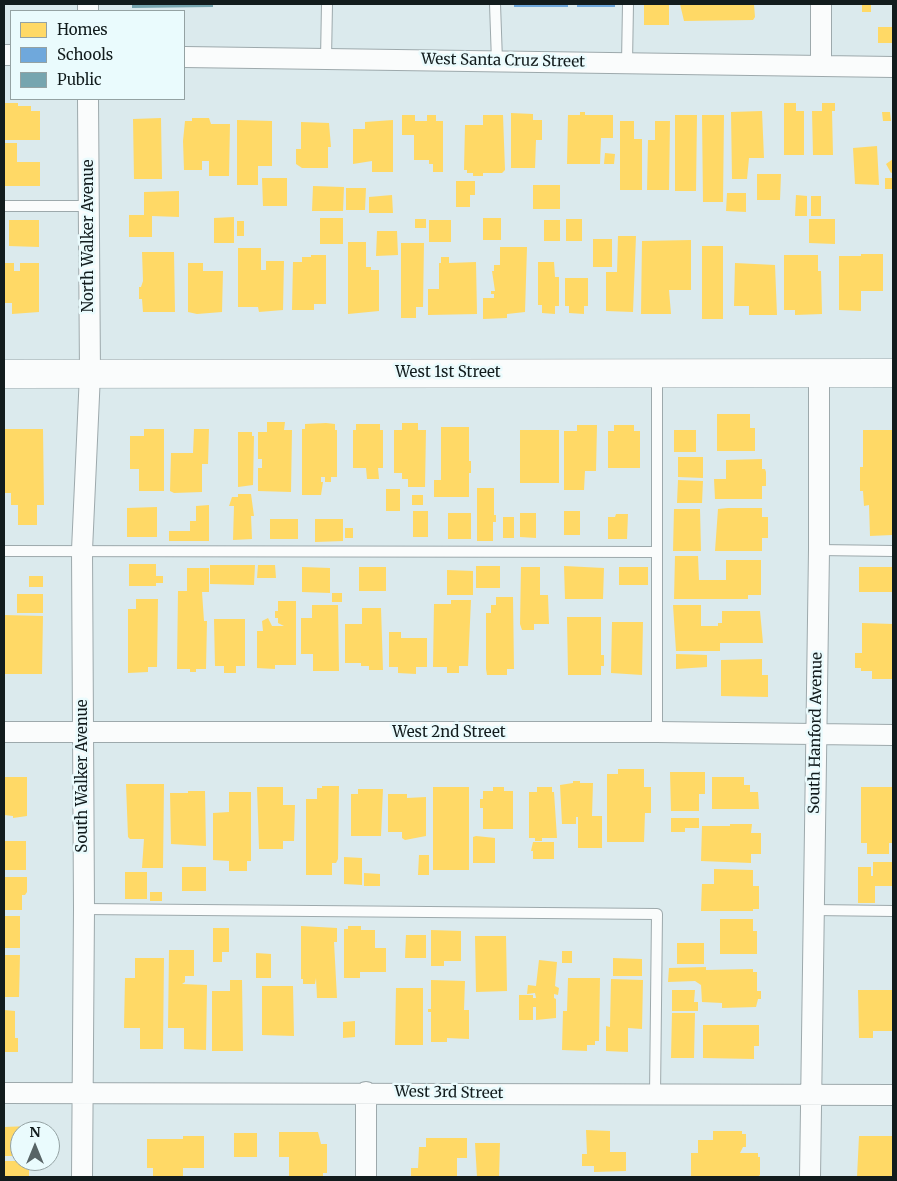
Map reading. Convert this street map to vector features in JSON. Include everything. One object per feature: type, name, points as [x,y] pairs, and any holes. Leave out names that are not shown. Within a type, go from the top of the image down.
[{"type":"street","points":[[821,4],[821,65]]},
{"type":"street","name":"West Santa Cruz Street","points":[[185,57],[893,67]]},
{"type":"street","name":"North Walker Avenue","points":[[88,100],[90,374]]},
{"type":"street","name":"South Hanford Avenue","points":[[810,1177],[819,550],[819,372]]},
{"type":"street","name":"West 1st Street","points":[[4,374],[893,372]]},
{"type":"street","name":"South Walker Avenue","points":[[82,1177],[84,909],[82,550],[90,374]]},
{"type":"street","name":"West 2nd Street","points":[[4,732],[657,732],[893,735]]},
{"type":"street","points":[[366,1092],[366,1177]]},
{"type":"street","name":"West 3rd Street","points":[[4,1093],[366,1092],[893,1095]]},
{"type":"lane","points":[[326,59],[327,4]]},
{"type":"lane","points":[[495,4],[497,61]]},
{"type":"lane","points":[[628,4],[628,63]]},
{"type":"lane","points":[[4,206],[89,206]]},
{"type":"lane","points":[[657,372],[657,732]]},
{"type":"lane","points":[[819,550],[893,551]]},
{"type":"lane","points":[[4,551],[657,552]]},
{"type":"lane","points":[[84,909],[657,914],[655,1095]]},
{"type":"lane","points":[[814,910],[893,911]]},
{"type":"building: Homes","points":[[644,4],[669,4],[669,25],[644,25]]},
{"type":"building: Homes","points":[[680,4],[754,4],[755,17],[753,20],[684,21]]},
{"type":"building: Homes","points":[[862,4],[871,4],[871,12],[862,12]]},
{"type":"building: Homes","points":[[878,27],[893,27],[893,43],[878,43]]},
{"type":"building: Homes","points":[[4,103],[18,103],[18,106],[31,106],[31,111],[40,111],[40,140],[4,140]]},
{"type":"building: Homes","points":[[784,103],[796,103],[796,111],[804,111],[804,155],[784,155]]},
{"type":"building: Homes","points":[[822,103],[835,103],[835,111],[832,111],[833,155],[813,155],[812,111],[822,111]]},
{"type":"building: Homes","points":[[762,111],[764,158],[749,158],[747,179],[732,179],[731,112]]},
{"type":"building: Homes","points":[[580,112],[585,112],[585,115],[613,115],[613,138],[601,138],[600,164],[567,164],[568,115],[580,115]]},
{"type":"building: Homes","points":[[882,112],[890,112],[891,121],[883,121]]},
{"type":"building: Homes","points":[[511,113],[533,114],[533,120],[542,120],[542,140],[536,140],[535,168],[511,168]]},
{"type":"building: Homes","points":[[402,115],[415,115],[415,121],[427,121],[427,115],[436,115],[436,121],[443,121],[443,172],[433,172],[433,164],[429,164],[429,160],[414,160],[414,135],[402,135]]},
{"type":"building: Homes","points":[[483,115],[503,115],[505,170],[502,173],[483,173],[483,176],[473,176],[473,173],[467,173],[467,170],[464,170],[465,125],[483,125]]},
{"type":"building: Homes","points":[[675,115],[697,115],[696,191],[675,191]]},
{"type":"building: Homes","points":[[702,115],[724,115],[723,202],[703,202]]},
{"type":"building: Homes","points":[[161,118],[162,179],[134,179],[133,119]]},
{"type":"building: Homes","points":[[192,118],[209,118],[211,124],[230,124],[229,176],[209,176],[209,161],[202,161],[202,170],[184,170],[183,141],[185,121],[192,121]]},
{"type":"building: Homes","points":[[237,120],[272,121],[272,166],[258,166],[258,185],[237,185]]},
{"type":"building: Homes","points":[[393,120],[393,172],[372,172],[372,161],[353,164],[353,129],[365,129],[365,122]]},
{"type":"building: Homes","points":[[620,121],[634,121],[634,139],[642,139],[642,190],[620,190]]},
{"type":"building: Homes","points":[[655,121],[670,121],[669,190],[647,190],[648,140],[655,140]]},
{"type":"building: Homes","points":[[301,122],[329,123],[331,147],[328,147],[328,168],[302,168],[296,164],[296,149],[301,149]]},
{"type":"building: Homes","points":[[4,143],[17,143],[17,162],[40,162],[40,186],[4,186]]},
{"type":"building: Homes","points":[[877,146],[879,185],[855,184],[853,148]]},
{"type":"building: Homes","points":[[605,153],[615,154],[614,164],[604,164]]},
{"type":"building: Homes","points":[[893,159],[893,172],[891,173],[886,164]]},
{"type":"building: Homes","points":[[757,174],[781,174],[780,200],[757,200]]},
{"type":"building: Homes","points":[[262,178],[287,178],[287,206],[263,206]]},
{"type":"building: Homes","points":[[885,178],[893,178],[893,189],[885,189]]},
{"type":"building: Homes","points":[[456,181],[475,181],[475,195],[470,195],[470,207],[456,207]]},
{"type":"building: Homes","points":[[533,185],[560,185],[560,209],[533,209]]},
{"type":"building: Homes","points":[[313,186],[344,187],[343,211],[312,211]]},
{"type":"building: Homes","points":[[346,188],[366,188],[365,210],[346,210]]},
{"type":"building: Homes","points":[[179,191],[179,217],[152,216],[152,237],[129,237],[129,215],[144,215],[144,192]]},
{"type":"building: Homes","points":[[727,193],[746,193],[746,212],[726,211]]},
{"type":"building: Homes","points":[[392,195],[393,213],[369,213],[369,197]]},
{"type":"building: Homes","points":[[796,195],[807,196],[807,216],[795,216]]},
{"type":"building: Homes","points":[[811,196],[821,196],[821,216],[811,216]]},
{"type":"building: Homes","points":[[234,217],[234,243],[214,243],[214,218]]},
{"type":"building: Homes","points":[[320,218],[343,218],[343,244],[320,244]]},
{"type":"building: Homes","points":[[483,218],[501,218],[501,240],[483,240]]},
{"type":"building: Homes","points":[[415,219],[426,219],[426,228],[415,228]]},
{"type":"building: Homes","points":[[566,219],[582,219],[582,241],[566,241]]},
{"type":"building: Homes","points":[[809,219],[835,219],[835,244],[809,243]]},
{"type":"building: Homes","points":[[9,220],[39,220],[39,247],[9,246]]},
{"type":"building: Homes","points":[[429,220],[451,220],[451,242],[429,242]]},
{"type":"building: Homes","points":[[544,220],[560,220],[560,241],[544,241]]},
{"type":"building: Homes","points":[[237,221],[244,221],[244,236],[237,236]]},
{"type":"building: Homes","points":[[377,231],[397,231],[398,255],[376,256]]},
{"type":"building: Homes","points":[[618,236],[636,236],[633,312],[606,311],[606,272],[617,272]]},
{"type":"building: Homes","points":[[593,239],[612,239],[612,267],[593,267]]},
{"type":"building: Homes","points":[[691,240],[691,290],[669,290],[671,314],[641,314],[642,241]]},
{"type":"building: Homes","points":[[348,242],[366,242],[366,267],[371,267],[371,270],[379,270],[379,311],[348,314]]},
{"type":"building: Homes","points":[[401,243],[424,243],[423,307],[416,307],[416,318],[401,318]]},
{"type":"building: Homes","points":[[702,246],[723,246],[723,319],[702,319]]},
{"type":"building: Homes","points":[[500,247],[527,247],[525,312],[507,314],[507,318],[483,319],[483,298],[494,298],[494,294],[491,294],[491,291],[495,291],[492,271],[494,271],[494,265],[500,265]]},
{"type":"building: Homes","points":[[238,248],[261,248],[261,270],[266,270],[266,261],[284,261],[283,310],[259,312],[258,307],[238,307]]},
{"type":"building: Homes","points":[[142,252],[174,252],[175,312],[143,312],[142,299],[139,299],[139,287],[141,287],[143,281]]},
{"type":"building: Homes","points":[[861,254],[883,254],[883,291],[861,291],[861,311],[839,310],[839,256],[861,256]]},
{"type":"building: Homes","points":[[311,255],[326,255],[326,304],[314,304],[314,310],[292,310],[293,262],[302,262],[302,257],[311,257]]},
{"type":"building: Homes","points":[[784,255],[818,255],[818,271],[821,271],[822,314],[795,315],[795,310],[784,310]]},
{"type":"building: Homes","points":[[441,257],[449,257],[449,263],[476,262],[477,314],[428,315],[428,289],[439,289],[439,263],[441,263]]},
{"type":"building: Homes","points":[[538,262],[554,262],[555,277],[559,277],[559,306],[555,306],[555,314],[542,313],[542,305],[538,305]]},
{"type":"building: Homes","points":[[4,263],[14,263],[14,271],[20,271],[20,263],[39,263],[39,312],[12,314],[12,303],[4,303]]},
{"type":"building: Homes","points":[[188,263],[203,263],[203,271],[223,271],[222,312],[197,314],[188,312]]},
{"type":"building: Homes","points":[[735,263],[775,265],[777,315],[749,315],[749,306],[734,306]]},
{"type":"building: Homes","points":[[565,278],[588,278],[588,306],[584,306],[584,314],[569,313],[569,306],[565,306]]},
{"type":"building: Homes","points":[[717,414],[750,414],[750,428],[755,428],[755,451],[717,451]]},
{"type":"building: Homes","points":[[267,422],[285,422],[284,430],[292,430],[291,492],[258,491],[258,468],[262,468],[262,459],[258,459],[258,432],[267,432]]},
{"type":"building: Homes","points":[[402,423],[418,423],[418,430],[426,430],[425,487],[408,487],[408,479],[402,479],[402,473],[394,473],[394,430],[402,430]]},
{"type":"building: Homes","points":[[305,424],[335,424],[335,430],[337,430],[337,477],[331,477],[331,482],[325,482],[325,477],[321,477],[321,482],[323,482],[321,495],[302,495],[302,429],[305,429]]},
{"type":"building: Homes","points":[[356,424],[380,424],[380,430],[383,430],[383,468],[378,468],[379,479],[367,479],[366,468],[353,468],[353,430],[356,430]]},
{"type":"building: Homes","points":[[577,425],[597,425],[596,471],[585,471],[584,490],[564,490],[564,431],[577,431]]},
{"type":"building: Homes","points":[[614,425],[634,425],[634,431],[640,431],[640,468],[608,468],[608,431],[614,431]]},
{"type":"building: Homes","points":[[441,427],[469,427],[471,473],[469,473],[469,497],[434,497],[434,480],[441,480]]},
{"type":"building: Homes","points":[[4,429],[43,429],[44,505],[37,505],[37,525],[18,525],[18,505],[11,505],[11,493],[4,493]]},
{"type":"building: Homes","points":[[144,429],[164,429],[164,491],[139,491],[139,469],[130,469],[130,436],[144,436]]},
{"type":"building: Homes","points":[[194,429],[209,429],[208,464],[202,464],[202,492],[174,493],[170,491],[171,453],[193,453]]},
{"type":"building: Homes","points":[[520,430],[559,430],[559,483],[520,483]]},
{"type":"building: Homes","points":[[674,430],[696,430],[696,452],[674,452]]},
{"type":"building: Homes","points":[[863,430],[893,430],[892,535],[870,536],[869,505],[864,506],[863,491],[860,491],[860,467],[863,467]]},
{"type":"building: Homes","points":[[238,432],[252,432],[252,436],[254,436],[253,485],[238,487]]},
{"type":"building: Homes","points":[[678,457],[703,457],[703,478],[678,477]]},
{"type":"building: Homes","points":[[762,459],[762,469],[765,469],[766,472],[766,486],[762,486],[762,499],[715,499],[714,479],[726,479],[726,460]]},
{"type":"building: Homes","points":[[678,480],[703,481],[702,503],[677,503]]},
{"type":"building: Homes","points":[[477,488],[494,488],[494,515],[496,515],[496,522],[493,522],[493,541],[477,541]]},
{"type":"building: Homes","points":[[386,489],[400,489],[400,511],[386,511]]},
{"type":"building: Homes","points":[[238,494],[251,494],[254,516],[251,516],[252,539],[233,540],[234,506],[229,506],[232,497],[238,497]]},
{"type":"building: Homes","points":[[412,495],[423,495],[423,505],[412,505]]},
{"type":"building: Homes","points":[[209,505],[209,541],[169,541],[169,531],[190,531],[190,521],[196,521],[196,506]]},
{"type":"building: Homes","points":[[157,507],[157,537],[127,537],[127,508]]},
{"type":"building: Homes","points":[[762,508],[762,517],[768,517],[768,538],[762,538],[762,551],[715,551],[718,509]]},
{"type":"building: Homes","points":[[674,509],[700,509],[701,551],[673,551]]},
{"type":"building: Homes","points":[[413,511],[428,511],[428,537],[413,537]]},
{"type":"building: Homes","points":[[564,511],[580,511],[580,535],[564,535]]},
{"type":"building: Homes","points":[[448,513],[471,513],[471,539],[448,539]]},
{"type":"building: Homes","points":[[520,513],[536,513],[536,538],[520,537]]},
{"type":"building: Homes","points":[[616,514],[628,514],[627,539],[608,539],[608,517],[615,517]]},
{"type":"building: Homes","points":[[503,517],[514,517],[514,538],[503,538]]},
{"type":"building: Homes","points":[[270,519],[298,519],[298,539],[270,539]]},
{"type":"building: Homes","points":[[315,519],[343,519],[343,541],[315,542]]},
{"type":"building: Homes","points":[[345,528],[353,528],[353,538],[345,538]]},
{"type":"building: Homes","points":[[675,556],[698,556],[699,580],[726,580],[726,560],[761,560],[761,595],[748,595],[748,599],[674,599]]},
{"type":"building: Homes","points":[[129,564],[156,564],[156,576],[163,576],[163,583],[156,583],[156,586],[129,586]]},
{"type":"building: Homes","points":[[210,565],[255,565],[254,585],[210,584]]},
{"type":"building: Homes","points":[[258,565],[275,565],[276,578],[257,578]]},
{"type":"building: Homes","points":[[476,566],[500,566],[500,588],[476,588]]},
{"type":"building: Homes","points":[[564,566],[604,568],[603,599],[565,599]]},
{"type":"building: Homes","points":[[302,567],[330,568],[330,593],[302,592]]},
{"type":"building: Homes","points":[[359,567],[386,567],[386,591],[359,591]]},
{"type":"building: Homes","points":[[521,567],[540,567],[540,595],[548,595],[549,624],[534,624],[534,630],[522,630],[520,624]]},
{"type":"building: Homes","points":[[619,567],[648,567],[648,585],[619,585]]},
{"type":"building: Homes","points":[[859,567],[893,567],[893,592],[859,592]]},
{"type":"building: Homes","points":[[187,568],[209,568],[209,592],[202,592],[204,621],[207,621],[206,669],[196,669],[196,672],[190,672],[190,669],[177,669],[178,591],[187,591]]},
{"type":"building: Homes","points":[[447,570],[473,571],[473,595],[447,595]]},
{"type":"building: Homes","points":[[29,576],[43,576],[43,587],[29,587]]},
{"type":"building: Homes","points":[[332,593],[342,593],[342,602],[332,602]]},
{"type":"building: Homes","points":[[17,594],[43,594],[43,613],[17,613]]},
{"type":"building: Homes","points":[[496,597],[513,597],[514,669],[507,669],[507,675],[487,675],[486,669],[486,613],[491,613],[491,605],[496,605]]},
{"type":"building: Homes","points":[[136,599],[158,599],[157,667],[148,667],[148,672],[128,673],[128,609],[136,609]]},
{"type":"building: Homes","points":[[451,600],[471,600],[468,666],[459,666],[459,673],[447,673],[447,667],[433,667],[434,604],[451,604]]},
{"type":"building: Homes","points":[[278,601],[296,601],[296,665],[275,665],[275,669],[257,668],[257,631],[263,631],[262,621],[268,618],[272,626],[284,626],[278,623],[278,618],[275,618],[275,611],[278,611]]},
{"type":"building: Homes","points":[[312,605],[338,605],[339,671],[313,671],[313,654],[301,654],[301,618],[312,618]]},
{"type":"building: Homes","points":[[673,605],[701,605],[701,626],[718,626],[718,623],[722,623],[722,611],[760,611],[763,643],[720,643],[720,651],[676,651]]},
{"type":"building: Homes","points":[[362,608],[381,608],[383,670],[369,670],[369,666],[361,666],[361,663],[345,663],[345,624],[362,624]]},
{"type":"building: Homes","points":[[4,615],[43,616],[42,674],[4,674]]},
{"type":"building: Homes","points":[[567,617],[601,617],[601,655],[604,655],[604,666],[601,666],[601,675],[568,675]]},
{"type":"building: Homes","points":[[214,619],[245,619],[245,666],[236,666],[236,673],[224,673],[224,666],[215,666]]},
{"type":"building: Homes","points":[[612,622],[643,622],[642,675],[611,673]]},
{"type":"building: Homes","points":[[862,623],[893,624],[893,679],[872,679],[872,671],[861,671],[861,668],[855,668],[855,653],[862,653]]},
{"type":"building: Homes","points":[[389,632],[401,632],[401,638],[427,638],[427,667],[416,667],[416,674],[398,673],[398,667],[389,667]]},
{"type":"building: Homes","points":[[676,654],[707,655],[707,667],[676,669]]},
{"type":"building: Homes","points":[[762,659],[762,675],[768,675],[768,697],[721,696],[721,660]]},
{"type":"building: Homes","points":[[618,769],[644,769],[644,787],[651,787],[651,813],[645,813],[644,842],[607,842],[607,774],[618,774]]},
{"type":"building: Homes","points":[[670,772],[705,772],[705,794],[699,794],[699,811],[671,811]]},
{"type":"building: Homes","points":[[4,777],[27,777],[27,816],[13,818],[13,816],[4,815]]},
{"type":"building: Homes","points":[[712,777],[744,777],[744,785],[750,785],[750,792],[758,792],[759,809],[712,809]]},
{"type":"building: Homes","points":[[573,781],[593,783],[592,816],[602,816],[602,848],[578,848],[578,817],[576,817],[576,824],[562,824],[560,785],[573,783]]},
{"type":"building: Homes","points":[[126,784],[164,784],[163,868],[142,868],[144,839],[130,839],[128,837]]},
{"type":"building: Homes","points":[[322,786],[339,786],[338,859],[336,863],[332,863],[332,875],[306,875],[306,799],[317,799],[317,788],[322,788]]},
{"type":"building: Homes","points":[[257,787],[283,787],[283,805],[295,805],[294,841],[283,841],[283,849],[259,849]]},
{"type":"building: Homes","points":[[433,787],[469,787],[469,870],[433,870]]},
{"type":"building: Homes","points":[[493,787],[504,787],[504,791],[513,791],[513,829],[483,829],[483,808],[480,808],[480,799],[483,799],[483,791],[493,791]]},
{"type":"building: Homes","points":[[537,787],[552,787],[552,792],[554,792],[557,838],[542,838],[542,841],[535,841],[535,838],[529,838],[529,792],[537,792]]},
{"type":"building: Homes","points":[[861,787],[893,787],[893,843],[889,843],[889,854],[867,854],[867,843],[861,843]]},
{"type":"building: Homes","points":[[358,789],[383,789],[381,836],[351,836],[351,794],[358,794]]},
{"type":"building: Homes","points":[[188,791],[205,791],[206,846],[171,844],[170,793],[188,793]]},
{"type":"building: Homes","points":[[229,792],[251,792],[251,861],[247,861],[247,871],[229,871],[229,861],[213,860],[213,813],[229,812]]},
{"type":"building: Homes","points":[[388,794],[407,794],[407,798],[426,797],[426,836],[405,840],[402,838],[402,832],[388,832]]},
{"type":"building: Homes","points":[[671,818],[699,818],[699,828],[685,828],[685,832],[671,832]]},
{"type":"building: Homes","points":[[730,824],[752,824],[751,833],[761,833],[761,854],[751,854],[751,863],[701,861],[702,826],[730,826]]},
{"type":"building: Homes","points":[[473,837],[495,838],[495,863],[473,863]]},
{"type":"building: Homes","points":[[4,841],[26,841],[26,870],[4,870]]},
{"type":"building: Homes","points":[[533,842],[554,842],[554,859],[533,859],[533,851],[531,851]]},
{"type":"building: Homes","points":[[419,855],[429,855],[429,875],[418,875]]},
{"type":"building: Homes","points":[[344,857],[362,858],[362,885],[344,884]]},
{"type":"building: Homes","points":[[873,862],[893,862],[893,886],[875,886],[875,903],[858,903],[858,867],[871,867],[871,876],[873,876]]},
{"type":"building: Homes","points":[[182,867],[206,867],[206,891],[182,891]]},
{"type":"building: Homes","points":[[714,869],[753,870],[753,886],[759,886],[759,909],[753,909],[753,911],[701,911],[702,884],[714,884]]},
{"type":"building: Homes","points":[[125,872],[147,872],[147,899],[125,899]]},
{"type":"building: Homes","points":[[364,873],[380,874],[380,886],[364,886]]},
{"type":"building: Homes","points":[[4,877],[27,877],[27,892],[25,895],[22,895],[22,910],[4,910]]},
{"type":"building: Homes","points":[[150,892],[162,892],[162,901],[150,901]]},
{"type":"building: Homes","points":[[4,916],[20,916],[20,948],[4,948]]},
{"type":"building: Homes","points":[[720,919],[753,919],[753,931],[757,931],[757,954],[720,954]]},
{"type":"building: Homes","points":[[301,926],[337,928],[337,942],[334,942],[337,998],[317,998],[316,978],[315,984],[303,984],[303,979],[301,979]]},
{"type":"building: Homes","points":[[348,926],[361,926],[361,930],[375,930],[375,948],[386,948],[386,972],[360,972],[360,978],[344,978],[344,929],[348,929]]},
{"type":"building: Homes","points":[[213,928],[229,928],[229,952],[222,952],[222,962],[213,962]]},
{"type":"building: Homes","points":[[431,930],[461,931],[461,961],[444,961],[444,966],[431,966]]},
{"type":"building: Homes","points":[[406,935],[426,935],[426,958],[405,958]]},
{"type":"building: Homes","points":[[475,936],[506,936],[507,991],[476,992]]},
{"type":"building: Homes","points":[[677,943],[704,943],[704,964],[677,964]]},
{"type":"building: Homes","points":[[169,950],[194,950],[194,976],[185,976],[185,982],[182,984],[207,985],[206,1050],[184,1049],[184,1028],[168,1028]]},
{"type":"building: Homes","points":[[562,951],[572,951],[572,963],[562,963]]},
{"type":"building: Homes","points":[[256,953],[271,954],[271,978],[256,978]]},
{"type":"building: Homes","points":[[4,955],[20,955],[19,997],[4,997]]},
{"type":"building: Homes","points":[[135,958],[164,958],[163,1049],[140,1049],[140,1028],[124,1028],[125,978],[135,978]]},
{"type":"building: Homes","points":[[613,958],[642,959],[642,976],[613,976]]},
{"type":"building: Homes","points":[[539,960],[557,962],[555,986],[559,988],[558,995],[554,994],[556,999],[556,1018],[536,1020],[536,1007],[533,1007],[533,1020],[519,1020],[519,995],[533,995],[533,998],[536,998],[535,993],[527,994],[528,985],[536,986]]},
{"type":"building: Homes","points":[[706,967],[706,970],[753,969],[753,972],[757,972],[757,991],[761,991],[761,999],[758,999],[756,1007],[722,1008],[722,1003],[702,1002],[701,985],[695,981],[668,982],[669,968]]},
{"type":"building: Homes","points":[[568,978],[600,978],[599,1041],[595,1041],[595,1045],[587,1045],[587,1051],[562,1050],[563,1011],[567,1011]]},
{"type":"building: Homes","points":[[611,979],[643,980],[642,1029],[628,1028],[628,1052],[606,1051],[606,1026],[610,1027]]},
{"type":"building: Homes","points":[[230,980],[242,980],[243,1051],[212,1051],[212,991],[230,991]]},
{"type":"building: Homes","points":[[431,980],[465,981],[464,1010],[469,1010],[469,1039],[447,1038],[447,1042],[431,1042],[431,1012],[428,1012],[428,1009],[431,1009]]},
{"type":"building: Homes","points":[[262,986],[293,986],[294,1036],[262,1035]]},
{"type":"building: Homes","points":[[396,988],[423,988],[423,1045],[395,1045]]},
{"type":"building: Homes","points":[[672,990],[695,990],[694,1002],[698,1002],[698,1011],[672,1011]]},
{"type":"building: Homes","points":[[858,990],[893,990],[893,1031],[873,1031],[873,1038],[859,1038]]},
{"type":"building: Homes","points":[[4,1010],[15,1011],[15,1038],[18,1038],[18,1052],[4,1052]]},
{"type":"building: Homes","points":[[672,1013],[695,1013],[694,1058],[671,1058]]},
{"type":"building: Homes","points":[[355,1021],[355,1037],[343,1038],[343,1022]]},
{"type":"building: Homes","points":[[703,1025],[759,1025],[759,1046],[754,1046],[754,1059],[703,1058]]},
{"type":"building: Homes","points":[[4,1127],[10,1127],[10,1156],[4,1156]]},
{"type":"building: Homes","points":[[586,1130],[610,1131],[610,1152],[626,1152],[626,1171],[594,1172],[594,1166],[582,1166],[582,1154],[587,1154]]},
{"type":"building: Homes","points":[[713,1131],[742,1131],[742,1134],[746,1134],[746,1147],[743,1147],[740,1153],[758,1153],[758,1157],[760,1157],[760,1175],[757,1177],[691,1177],[691,1153],[698,1153],[698,1140],[713,1140]]},
{"type":"building: Homes","points":[[279,1132],[318,1132],[321,1144],[327,1144],[327,1173],[323,1173],[323,1177],[289,1177],[289,1157],[279,1157]]},
{"type":"building: Homes","points":[[234,1133],[257,1133],[257,1157],[234,1157]]},
{"type":"building: Homes","points":[[183,1136],[204,1136],[204,1168],[183,1168],[183,1177],[153,1177],[153,1168],[147,1168],[147,1139],[183,1139]]},
{"type":"building: Homes","points":[[859,1136],[893,1136],[893,1177],[857,1177]]},
{"type":"building: Homes","points":[[426,1138],[467,1138],[467,1158],[457,1158],[457,1177],[411,1177],[411,1168],[418,1168],[419,1147],[426,1147]]},
{"type":"building: Homes","points":[[475,1143],[500,1143],[499,1177],[477,1177]]},
{"type":"building: Homes","points":[[4,1161],[10,1161],[10,1171],[29,1171],[29,1177],[4,1177]]},
{"type":"building: Schools","points":[[514,4],[568,4],[568,7],[514,7]]},
{"type":"building: Schools","points":[[577,4],[615,4],[615,7],[577,7]]},
{"type":"building: Public","points":[[132,4],[213,4],[213,7],[132,8]]}]
